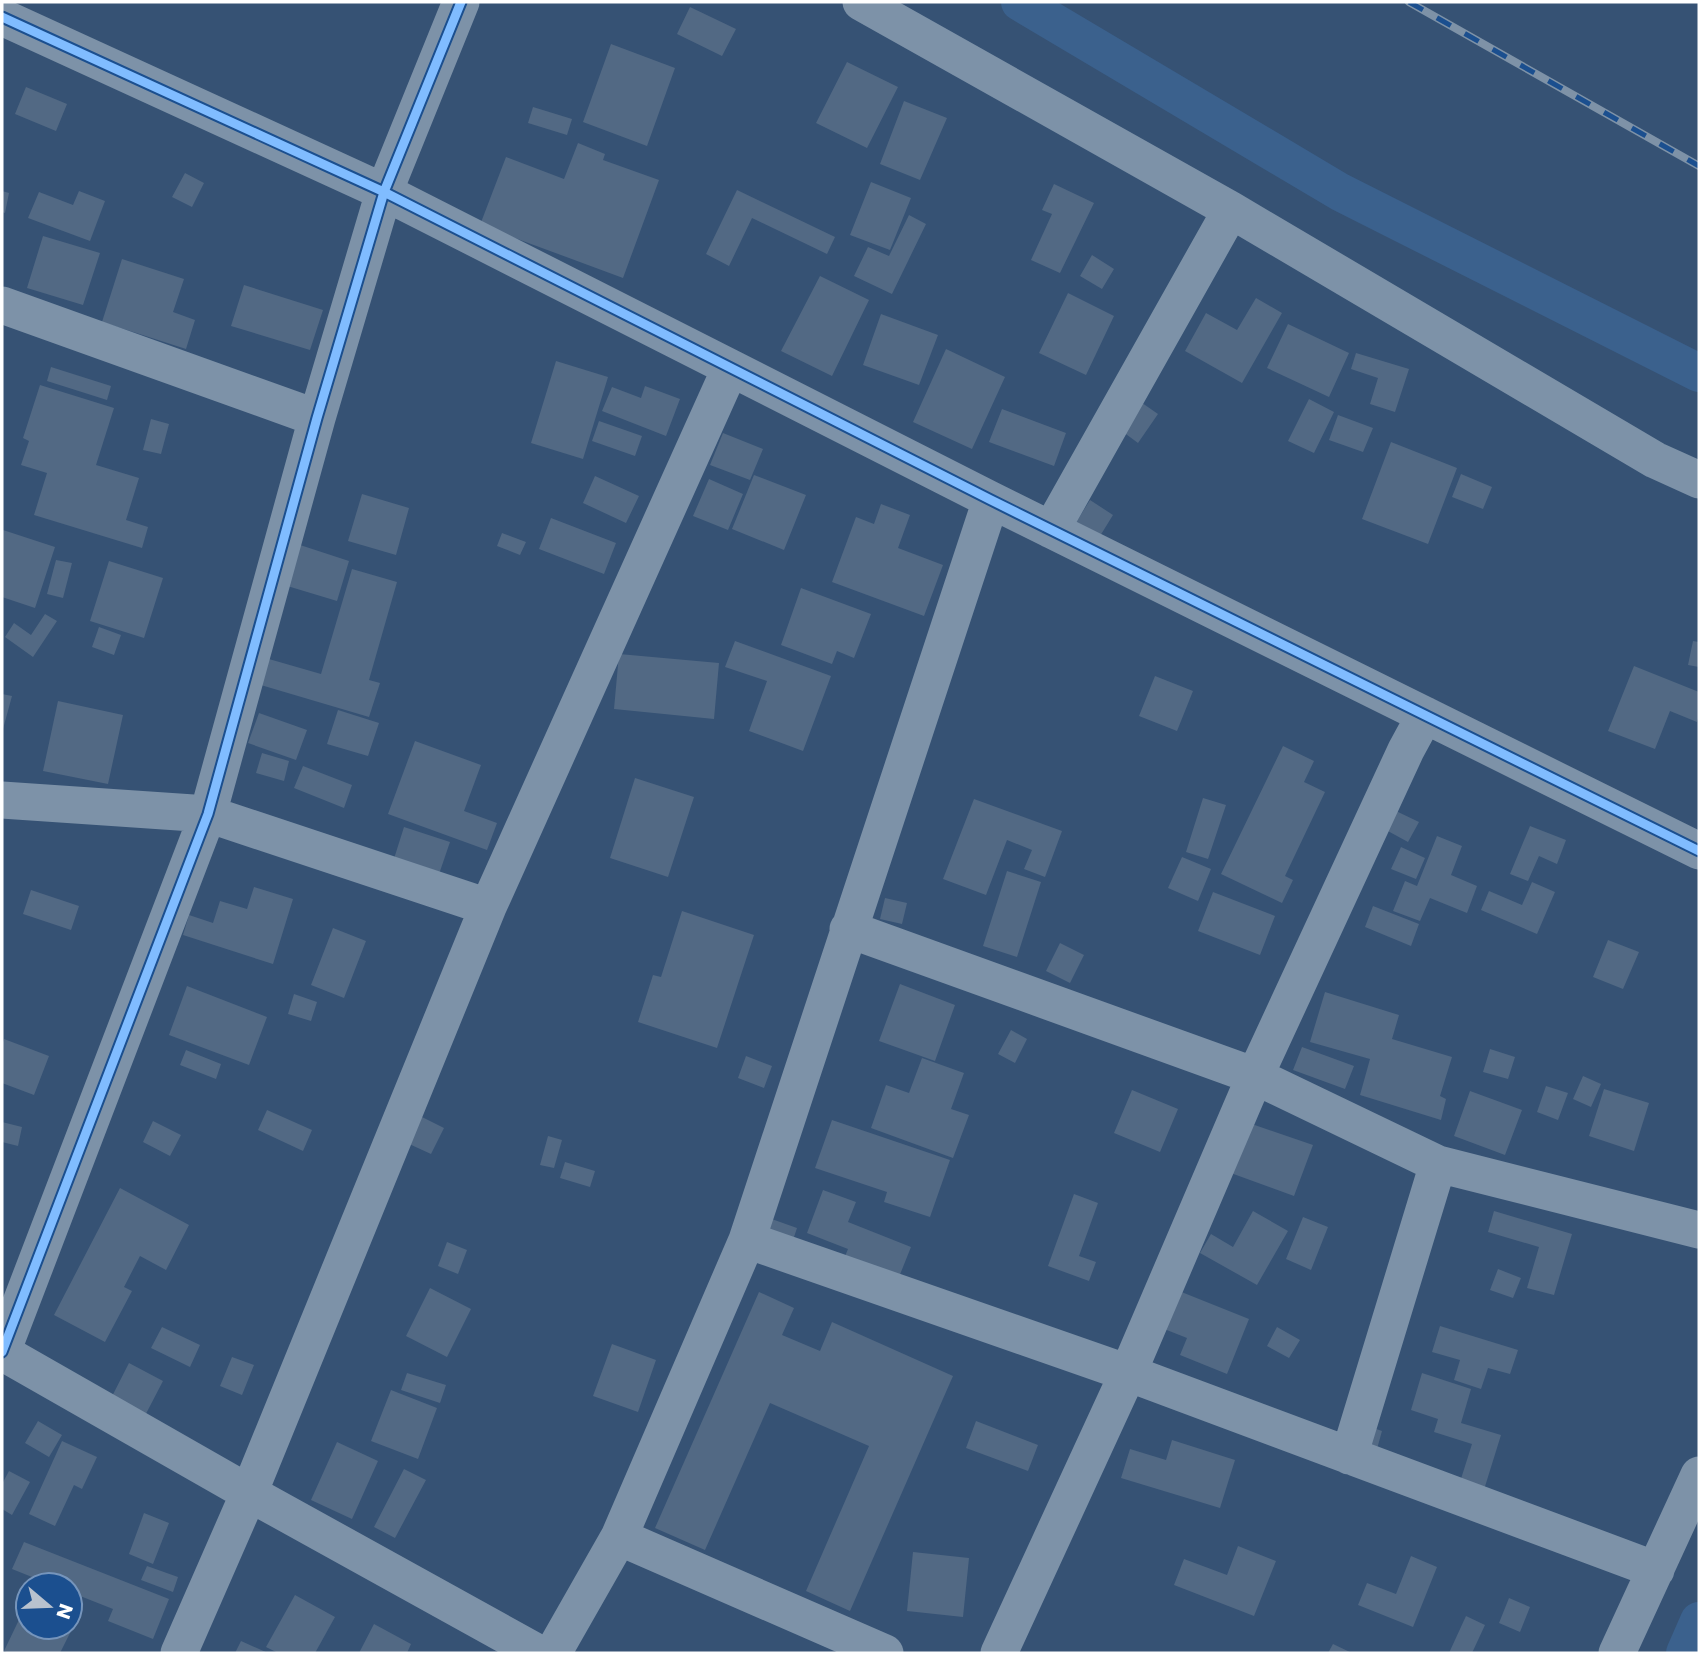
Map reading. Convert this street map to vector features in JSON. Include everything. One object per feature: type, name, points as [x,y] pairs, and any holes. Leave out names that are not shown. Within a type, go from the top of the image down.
[{"type":"street","points":[[461,2],[384,192],[317,418],[208,814],[2,1352],[538,1653]]},
{"type":"street","points":[[861,2],[1231,210],[1644,453],[1699,480]]},
{"type":"street","points":[[2,17],[384,192],[991,500],[1699,851]]},
{"type":"street","points":[[1051,530],[1231,210]]},
{"type":"street","points":[[2,305],[317,418]]},
{"type":"street","points":[[179,1653],[249,1493],[488,906],[730,369]]},
{"type":"street","points":[[552,1653],[619,1537],[747,1240],[991,500]]},
{"type":"street","points":[[999,1653],[1128,1373],[1255,1076],[1406,750],[1425,715]]},
{"type":"street","points":[[2,800],[208,814],[488,906]]},
{"type":"street","points":[[848,929],[1255,1076],[1438,1164],[1699,1230]]},
{"type":"street","points":[[1349,1456],[1438,1164]]},
{"type":"street","points":[[747,1240],[1128,1373],[1657,1570]]},
{"type":"street","points":[[1617,1653],[1699,1475]]},
{"type":"street","points":[[619,1537],[885,1653]]},
{"type":"building","points":[[690,7],[736,29],[722,56],[677,34]]},
{"type":"building","points":[[611,44],[675,68],[647,146],[583,122]]},
{"type":"building","points":[[847,62],[898,87],[867,148],[816,123]]},
{"type":"building","points":[[26,87],[67,104],[56,131],[15,114]]},
{"type":"building","points":[[904,101],[947,118],[920,180],[880,164]]},
{"type":"building","points":[[533,107],[572,119],[567,135],[528,123]]},
{"type":"building","points":[[578,143],[605,154],[603,160],[659,180],[623,278],[480,225],[506,157],[564,179]]},
{"type":"building","points":[[185,173],[204,183],[192,207],[172,197]]},
{"type":"building","points":[[871,182],[911,198],[890,250],[850,235]]},
{"type":"building","points":[[1054,184],[1094,203],[1060,273],[1031,260],[1052,214],[1042,210]]},
{"type":"building","points":[[737,190],[835,237],[827,254],[752,218],[729,266],[706,254]]},
{"type":"building","points":[[2,191],[9,193],[5,213],[2,212]]},
{"type":"building","points":[[79,191],[105,201],[90,241],[28,218],[39,192],[73,205]]},
{"type":"building","points":[[909,215],[926,224],[892,294],[854,276],[868,247],[889,256]]},
{"type":"building","points":[[43,236],[100,253],[83,305],[27,288]]},
{"type":"building","points":[[1092,255],[1114,269],[1102,289],[1080,276]]},
{"type":"building","points":[[122,259],[184,279],[173,312],[195,320],[186,349],[102,322]]},
{"type":"building","points":[[820,276],[869,300],[832,376],[781,351]]},
{"type":"building","points":[[244,285],[323,310],[310,350],[231,326]]},
{"type":"building","points":[[1068,293],[1114,316],[1086,375],[1039,353]]},
{"type":"building","points":[[1256,298],[1282,313],[1242,383],[1185,351],[1206,313],[1237,330]]},
{"type":"building","points":[[881,314],[938,335],[919,385],[863,365]]},
{"type":"building","points":[[1288,324],[1349,353],[1329,397],[1267,368]]},
{"type":"building","points":[[946,349],[1005,377],[972,449],[913,422]]},
{"type":"building","points":[[1356,353],[1409,369],[1395,412],[1370,404],[1378,378],[1351,369]]},
{"type":"building","points":[[556,361],[608,377],[583,459],[531,443]]},
{"type":"building","points":[[51,367],[111,386],[107,400],[47,381]]},
{"type":"building","points":[[40,385],[114,408],[96,465],[139,478],[126,520],[148,527],[142,548],[34,515],[47,473],[21,465],[29,441],[23,438]]},
{"type":"building","points":[[645,386],[680,399],[666,436],[602,411],[612,387],[641,398]]},
{"type":"building","points":[[1135,398],[1158,414],[1138,443],[1115,426]]},
{"type":"building","points":[[1309,399],[1334,412],[1314,453],[1288,441]]},
{"type":"building","points":[[1002,409],[1066,433],[1054,466],[989,442]]},
{"type":"building","points":[[1338,415],[1373,428],[1363,452],[1329,440]]},
{"type":"building","points":[[151,419],[169,424],[161,454],[143,450]]},
{"type":"building","points":[[599,421],[642,436],[635,456],[592,441]]},
{"type":"building","points":[[723,433],[763,449],[750,480],[710,465]]},
{"type":"building","points":[[1391,442],[1457,468],[1428,544],[1362,519]]},
{"type":"building","points":[[1461,474],[1492,487],[1483,509],[1452,497]]},
{"type":"building","points":[[754,475],[806,495],[784,550],[732,529]]},
{"type":"building","points":[[595,476],[639,496],[626,523],[583,503]]},
{"type":"building","points":[[709,479],[743,494],[728,530],[693,516]]},
{"type":"building","points":[[362,494],[409,508],[396,555],[348,541]]},
{"type":"building","points":[[1090,500],[1113,515],[1092,549],[1069,534]]},
{"type":"building","points":[[881,504],[910,515],[898,548],[943,565],[924,616],[832,582],[856,517],[874,524]]},
{"type":"building","points":[[551,518],[616,543],[604,574],[539,549]]},
{"type":"building","points":[[3,530],[55,547],[35,608],[2,597]]},
{"type":"building","points":[[502,533],[526,542],[520,555],[497,546]]},
{"type":"building","points":[[297,544],[349,561],[337,601],[284,585]]},
{"type":"building","points":[[56,560],[72,563],[63,598],[47,594]]},
{"type":"building","points":[[109,561],[163,578],[144,638],[90,621]]},
{"type":"building","points":[[352,569],[397,582],[369,680],[380,683],[369,717],[254,683],[262,657],[321,674]]},
{"type":"building","points":[[801,588],[871,614],[854,658],[837,651],[832,664],[781,645]]},
{"type":"building","points":[[45,614],[57,621],[33,657],[5,637],[14,623],[31,635]]},
{"type":"building","points":[[99,627],[121,635],[114,655],[92,647]]},
{"type":"building","points":[[735,641],[831,676],[803,751],[749,731],[767,681],[725,667]]},
{"type":"building","points":[[1693,641],[1699,642],[1699,667],[1688,665]]},
{"type":"building","points":[[619,654],[719,663],[714,719],[614,709]]},
{"type":"building","points":[[1634,666],[1699,692],[1697,722],[1670,711],[1655,749],[1608,731]]},
{"type":"building","points":[[1155,676],[1193,691],[1177,731],[1139,716]]},
{"type":"building","points":[[2,694],[12,696],[3,729],[2,729]]},
{"type":"building","points":[[58,701],[123,715],[108,784],[43,771]]},
{"type":"building","points":[[338,710],[379,723],[368,756],[327,744]]},
{"type":"building","points":[[259,713],[307,730],[296,760],[248,743]]},
{"type":"building","points":[[415,741],[481,765],[464,811],[497,823],[487,850],[388,814]]},
{"type":"building","points":[[1283,746],[1314,761],[1304,782],[1325,792],[1285,876],[1293,880],[1282,903],[1221,874]]},
{"type":"building","points":[[262,753],[289,761],[284,781],[256,773]]},
{"type":"building","points":[[303,766],[352,785],[344,808],[294,788]]},
{"type":"building","points":[[635,778],[694,797],[668,877],[610,858]]},
{"type":"building","points":[[1203,798],[1226,805],[1208,859],[1186,852]]},
{"type":"building","points":[[974,799],[1062,831],[1045,877],[1024,869],[1032,850],[1007,840],[986,895],[943,879]]},
{"type":"building","points":[[1396,811],[1419,822],[1408,842],[1386,830]]},
{"type":"building","points":[[1530,826],[1566,840],[1557,864],[1539,856],[1528,881],[1510,874]]},
{"type":"building","points":[[404,827],[450,842],[437,880],[392,865]]},
{"type":"building","points":[[1437,836],[1462,846],[1451,875],[1477,886],[1467,913],[1430,898],[1420,921],[1393,911],[1405,881],[1417,886]]},
{"type":"building","points":[[1401,847],[1425,858],[1416,879],[1391,869]]},
{"type":"building","points":[[1182,857],[1211,869],[1198,901],[1168,888]]},
{"type":"building","points":[[1007,871],[1041,882],[1017,957],[983,946]]},
{"type":"building","points":[[1532,882],[1555,892],[1537,934],[1481,910],[1489,891],[1522,905]]},
{"type":"building","points":[[254,887],[293,899],[273,964],[183,935],[189,915],[213,923],[220,901],[247,909]]},
{"type":"building","points":[[31,890],[79,906],[71,930],[23,914]]},
{"type":"building","points":[[1213,892],[1275,916],[1260,955],[1198,931]]},
{"type":"building","points":[[885,898],[907,903],[902,924],[880,919]]},
{"type":"building","points":[[1373,906],[1419,924],[1411,946],[1365,927]]},
{"type":"building","points":[[682,911],[754,935],[717,1048],[638,1022],[653,975],[661,977]]},
{"type":"building","points":[[333,928],[366,941],[344,998],[311,985]]},
{"type":"building","points":[[1608,940],[1639,952],[1623,989],[1593,977]]},
{"type":"building","points":[[1060,943],[1084,955],[1070,983],[1046,971]]},
{"type":"building","points":[[900,984],[955,1005],[935,1061],[879,1041]]},
{"type":"building","points":[[187,986],[267,1017],[249,1065],[169,1035]]},
{"type":"building","points":[[1325,992],[1399,1015],[1392,1039],[1452,1057],[1440,1096],[1446,1099],[1441,1120],[1360,1095],[1370,1059],[1310,1042]]},
{"type":"building","points":[[294,994],[317,1002],[311,1021],[288,1014]]},
{"type":"building","points":[[1011,1030],[1027,1039],[1015,1063],[998,1054]]},
{"type":"building","points":[[4,1039],[49,1056],[34,1095],[2,1083]]},
{"type":"building","points":[[1302,1047],[1354,1066],[1345,1089],[1293,1070]]},
{"type":"building","points":[[1490,1049],[1515,1057],[1508,1079],[1483,1072]]},
{"type":"building","points":[[186,1050],[221,1064],[216,1079],[180,1065]]},
{"type":"building","points":[[746,1056],[772,1066],[764,1088],[738,1078]]},
{"type":"building","points":[[922,1058],[964,1073],[951,1109],[969,1115],[953,1158],[871,1128],[886,1085],[909,1093]]},
{"type":"building","points":[[1583,1076],[1601,1084],[1591,1107],[1573,1099]]},
{"type":"building","points":[[1546,1086],[1568,1093],[1558,1120],[1537,1112]]},
{"type":"building","points":[[1604,1089],[1649,1103],[1634,1151],[1589,1136]]},
{"type":"building","points":[[1132,1090],[1178,1109],[1160,1152],[1114,1133]]},
{"type":"building","points":[[1470,1091],[1522,1110],[1505,1155],[1454,1136]]},
{"type":"building","points":[[267,1110],[312,1130],[303,1151],[258,1130]]},
{"type":"building","points":[[420,1116],[444,1128],[431,1154],[407,1143]]},
{"type":"building","points":[[832,1120],[950,1160],[930,1217],[884,1202],[887,1192],[815,1168]]},
{"type":"building","points":[[153,1121],[181,1135],[170,1156],[143,1142]]},
{"type":"building","points":[[2,1122],[22,1127],[18,1146],[2,1142]]},
{"type":"building","points":[[1246,1122],[1313,1145],[1294,1196],[1228,1172]]},
{"type":"building","points":[[548,1136],[562,1140],[554,1168],[540,1165]]},
{"type":"building","points":[[565,1162],[595,1171],[590,1187],[560,1178]]},
{"type":"building","points":[[120,1188],[189,1225],[166,1270],[140,1256],[124,1287],[132,1291],[105,1342],[54,1315]]},
{"type":"building","points":[[823,1190],[856,1202],[848,1222],[911,1247],[895,1287],[841,1266],[848,1249],[807,1233]]},
{"type":"building","points":[[1074,1194],[1098,1203],[1079,1256],[1096,1262],[1089,1281],[1048,1266]]},
{"type":"building","points":[[1253,1211],[1288,1231],[1257,1285],[1200,1253],[1211,1234],[1233,1247]]},
{"type":"building","points":[[1494,1211],[1572,1234],[1554,1295],[1527,1288],[1539,1247],[1488,1232]]},
{"type":"building","points":[[766,1217],[797,1228],[789,1252],[758,1241]]},
{"type":"building","points":[[1303,1217],[1328,1227],[1311,1270],[1286,1259]]},
{"type":"building","points":[[447,1242],[467,1250],[458,1274],[438,1266]]},
{"type":"building","points":[[1498,1269],[1521,1278],[1513,1298],[1490,1290]]},
{"type":"building","points":[[1164,1285],[1249,1319],[1227,1374],[1180,1355],[1187,1338],[1149,1323]]},
{"type":"building","points":[[430,1288],[471,1309],[447,1357],[406,1336]]},
{"type":"building","points":[[759,1292],[794,1308],[782,1335],[820,1351],[832,1322],[953,1376],[850,1611],[806,1591],[869,1446],[770,1403],[705,1550],[655,1528]]},
{"type":"building","points":[[1440,1326],[1518,1350],[1510,1374],[1488,1368],[1481,1389],[1454,1380],[1460,1360],[1432,1352]]},
{"type":"building","points":[[162,1327],[200,1345],[190,1367],[151,1348]]},
{"type":"building","points":[[1277,1327],[1300,1340],[1289,1358],[1267,1346]]},
{"type":"building","points":[[612,1344],[656,1360],[638,1412],[593,1396]]},
{"type":"building","points":[[232,1357],[254,1365],[242,1395],[220,1386]]},
{"type":"building","points":[[129,1363],[163,1381],[137,1431],[103,1414]]},
{"type":"building","points":[[407,1373],[446,1385],[440,1403],[401,1390]]},
{"type":"building","points":[[1422,1373],[1471,1389],[1461,1423],[1501,1435],[1478,1509],[1454,1501],[1472,1444],[1434,1432],[1438,1419],[1411,1410]]},
{"type":"building","points":[[391,1390],[437,1408],[418,1459],[371,1441]]},
{"type":"building","points":[[38,1421],[62,1435],[49,1457],[25,1443]]},
{"type":"building","points":[[976,1421],[1038,1445],[1028,1471],[966,1448]]},
{"type":"building","points":[[1365,1425],[1382,1431],[1375,1456]]},
{"type":"building","points":[[1172,1440],[1235,1460],[1220,1508],[1121,1478],[1130,1449],[1166,1460]]},
{"type":"building","points":[[62,1441],[97,1457],[82,1489],[74,1485],[55,1526],[29,1514]]},
{"type":"building","points":[[337,1442],[378,1461],[352,1519],[311,1500]]},
{"type":"building","points":[[404,1469],[426,1480],[395,1538],[374,1527]]},
{"type":"building","points":[[9,1471],[30,1482],[12,1515],[2,1509],[2,1484]]},
{"type":"building","points":[[144,1513],[169,1523],[153,1564],[129,1554]]},
{"type":"building","points":[[24,1542],[169,1599],[153,1639],[108,1621],[113,1609],[84,1598],[84,1571],[12,1569]]},
{"type":"building","points":[[1238,1546],[1276,1561],[1254,1616],[1174,1585],[1184,1559],[1227,1575]]},
{"type":"building","points":[[913,1552],[969,1558],[963,1617],[907,1611]]},
{"type":"building","points":[[1411,1556],[1437,1567],[1413,1627],[1358,1605],[1367,1583],[1396,1594]]},
{"type":"building","points":[[147,1566],[178,1577],[173,1592],[141,1580]]},
{"type":"building","points":[[295,1595],[335,1617],[315,1653],[278,1653],[266,1647]]},
{"type":"building","points":[[1509,1598],[1530,1607],[1520,1632],[1499,1623]]},
{"type":"building","points":[[1466,1616],[1485,1625],[1472,1653],[1449,1653]]},
{"type":"building","points":[[374,1624],[411,1644],[407,1653],[359,1653]]},
{"type":"building","points":[[14,1630],[14,1641],[66,1641],[60,1653],[4,1651]]},
{"type":"building","points":[[241,1641],[268,1653],[235,1653]]},
{"type":"building","points":[[1333,1644],[1352,1653],[1328,1653]]},
{"type":"waterway","points":[[1020,2],[1340,192],[1699,373]]},
{"type":"waterway","points":[[1685,1653],[1699,1621]]},
{"type":"railway","points":[[1409,2],[1699,166]]},
{"type":"cycle path","points":[[2,1352],[208,814],[317,418],[384,192],[461,2]]},
{"type":"cycle path","points":[[2,17],[384,192],[991,500],[1699,851]]}]
